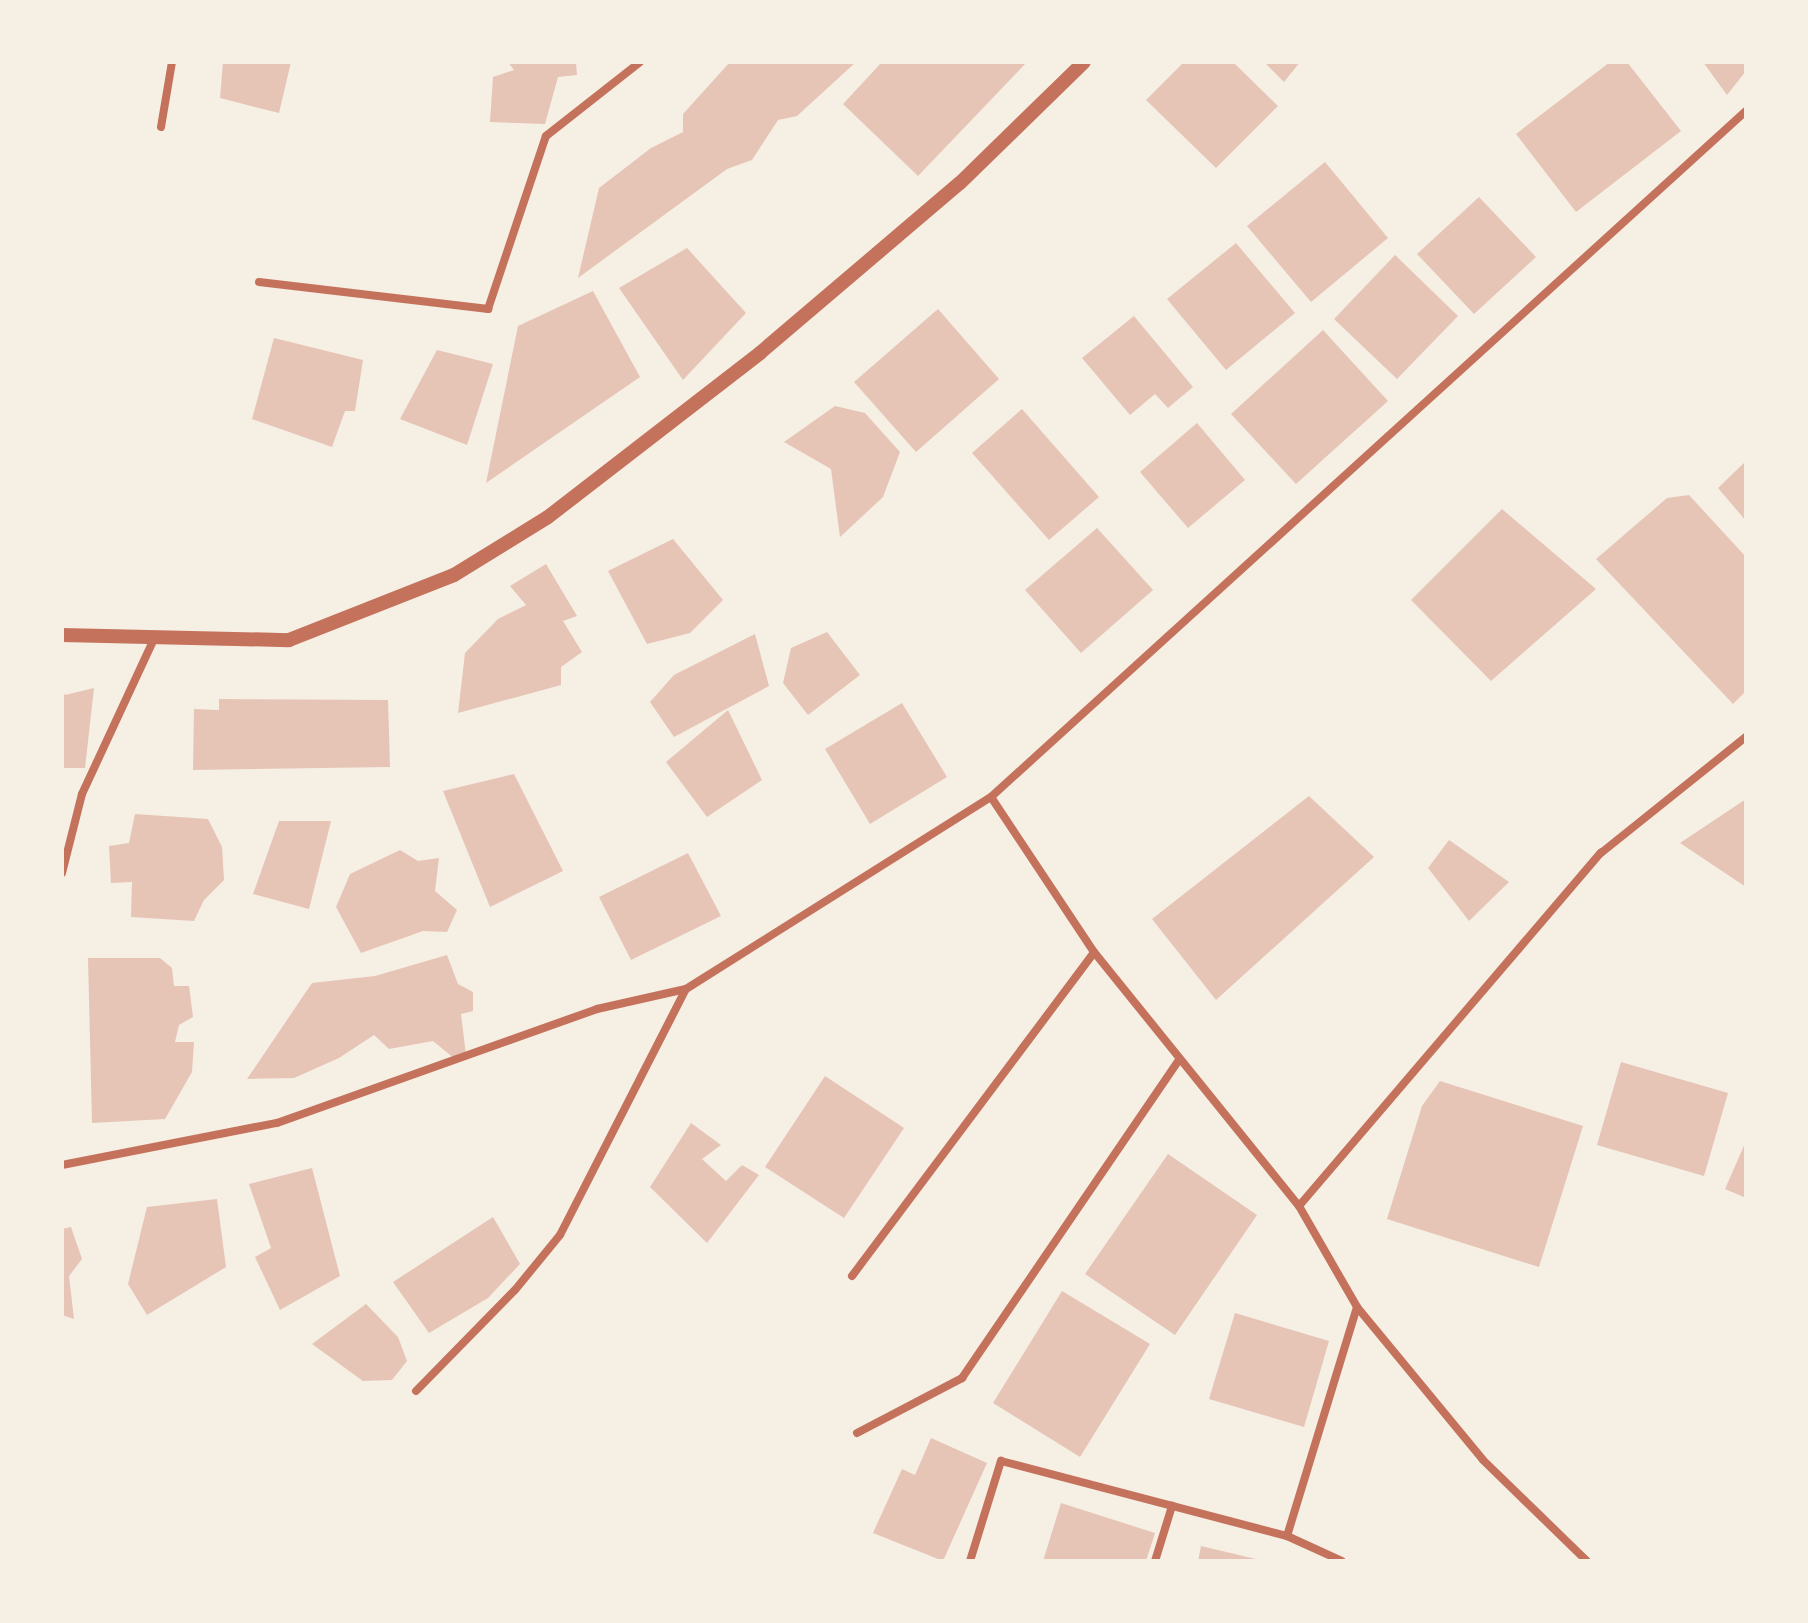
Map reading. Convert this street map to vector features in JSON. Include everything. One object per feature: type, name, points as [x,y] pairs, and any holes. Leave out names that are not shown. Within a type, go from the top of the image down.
[{"type":"street","points":[[161,127],[172,62]]},
{"type":"street","points":[[259,282],[488,309],[546,136],[640,62]]},
{"type":"street","points":[[62,635],[153,641],[289,640],[454,575],[548,517],[784,333],[960,183],[1084,62]]},
{"type":"street","points":[[62,1165],[277,1123],[597,1009],[686,989],[991,797],[1746,111]]},
{"type":"street","points":[[62,873],[82,794],[153,641]]},
{"type":"street","points":[[1299,1206],[1601,853],[1746,737]]},
{"type":"street","points":[[991,797],[1094,952],[1178,1061],[1299,1206],[1357,1307],[1483,1460],[1587,1561]]},
{"type":"street","points":[[852,1276],[1094,952]]},
{"type":"street","points":[[416,1391],[515,1290],[560,1235],[686,989]]},
{"type":"street","points":[[857,1433],[962,1378],[1178,1061]]},
{"type":"street","points":[[1287,1536],[1357,1307]]},
{"type":"street","points":[[970,1561],[1001,1461],[1287,1536],[1342,1561]]},
{"type":"street","points":[[1155,1561],[1172,1506]]},
{"type":"building","points":[[223,62],[291,62],[279,113],[220,98]]},
{"type":"building","points":[[508,62],[576,62],[577,75],[558,77],[545,124],[490,122],[493,77],[514,70]]},
{"type":"building","points":[[730,62],[856,62],[797,116],[778,120],[752,160],[727,169],[578,278],[599,188],[651,148],[683,132],[683,114]]},
{"type":"building","points":[[882,62],[1027,62],[918,176],[843,104]]},
{"type":"building","points":[[1184,62],[1233,62],[1278,106],[1216,168],[1146,100]]},
{"type":"building","points":[[1264,62],[1300,62],[1284,82]]},
{"type":"building","points":[[1610,62],[1627,62],[1681,131],[1576,212],[1516,134]]},
{"type":"building","points":[[1703,62],[1746,62],[1746,71],[1727,95]]},
{"type":"building","points":[[1325,162],[1388,238],[1311,302],[1247,226]]},
{"type":"building","points":[[1479,197],[1536,257],[1474,314],[1417,254]]},
{"type":"building","points":[[1236,243],[1295,313],[1226,370],[1167,299]]},
{"type":"building","points":[[687,248],[746,313],[683,380],[619,288]]},
{"type":"building","points":[[1395,255],[1458,316],[1397,379],[1334,319]]},
{"type":"building","points":[[593,291],[640,377],[486,483],[518,326]]},
{"type":"building","points":[[938,309],[999,379],[916,452],[854,382]]},
{"type":"building","points":[[1134,316],[1193,387],[1168,408],[1155,394],[1130,415],[1082,358]]},
{"type":"building","points":[[1323,330],[1388,401],[1296,484],[1231,414]]},
{"type":"building","points":[[274,338],[363,360],[355,411],[345,411],[332,447],[252,419]]},
{"type":"building","points":[[437,350],[493,364],[467,445],[400,419]]},
{"type":"building","points":[[835,406],[865,413],[900,452],[883,497],[840,537],[831,469],[784,442]]},
{"type":"building","points":[[1022,409],[1099,497],[1049,540],[972,453]]},
{"type":"building","points":[[1197,423],[1245,480],[1188,528],[1140,472]]},
{"type":"building","points":[[1746,461],[1746,521],[1718,488]]},
{"type":"building","points":[[1689,495],[1746,557],[1746,691],[1733,704],[1596,559],[1667,498]]},
{"type":"building","points":[[1502,509],[1596,589],[1491,681],[1411,600]]},
{"type":"building","points":[[1097,528],[1153,590],[1081,653],[1025,590]]},
{"type":"building","points":[[673,539],[723,600],[690,633],[647,644],[608,571]]},
{"type":"building","points":[[546,564],[577,616],[563,621],[582,652],[561,667],[561,685],[458,713],[465,653],[498,619],[526,605],[510,586]]},
{"type":"building","points":[[827,632],[860,675],[808,715],[783,683],[791,648]]},
{"type":"building","points":[[755,634],[769,686],[674,737],[650,702],[674,675]]},
{"type":"building","points":[[94,688],[85,768],[62,768],[62,689],[65,695]]},
{"type":"building","points":[[219,699],[388,700],[390,767],[193,770],[194,709],[219,710]]},
{"type":"building","points":[[902,703],[947,777],[870,824],[825,749]]},
{"type":"building","points":[[728,710],[762,780],[707,817],[666,762]]},
{"type":"building","points":[[514,774],[563,871],[490,907],[443,791]]},
{"type":"building","points":[[1309,796],[1374,857],[1216,1000],[1152,919]]},
{"type":"building","points":[[1746,799],[1746,887],[1680,843]]},
{"type":"building","points":[[135,814],[208,819],[222,847],[224,880],[204,900],[194,921],[131,917],[132,882],[111,883],[109,846],[129,843]]},
{"type":"building","points":[[279,821],[331,821],[309,909],[253,894]]},
{"type":"building","points":[[1449,840],[1509,882],[1469,921],[1428,868]]},
{"type":"building","points":[[400,850],[418,861],[439,858],[435,891],[457,910],[447,932],[423,931],[361,953],[336,907],[350,874]]},
{"type":"building","points":[[688,853],[721,916],[631,960],[599,897]]},
{"type":"building","points":[[447,955],[458,984],[473,992],[473,1011],[461,1014],[466,1055],[455,1059],[433,1041],[389,1049],[374,1035],[339,1058],[294,1078],[247,1079],[312,983],[375,976]]},
{"type":"building","points":[[88,958],[160,958],[172,968],[174,986],[189,986],[193,1017],[179,1025],[175,1042],[194,1042],[192,1072],[165,1119],[92,1123]]},
{"type":"building","points":[[1621,1062],[1728,1093],[1704,1176],[1597,1145]]},
{"type":"building","points":[[825,1076],[904,1128],[844,1218],[765,1167]]},
{"type":"building","points":[[1440,1081],[1583,1126],[1539,1267],[1387,1219],[1422,1106]]},
{"type":"building","points":[[691,1123],[721,1145],[702,1159],[726,1181],[742,1165],[759,1175],[707,1243],[650,1187]]},
{"type":"building","points":[[1746,1141],[1746,1198],[1725,1189]]},
{"type":"building","points":[[1168,1154],[1257,1215],[1175,1335],[1085,1274]]},
{"type":"building","points":[[312,1168],[340,1276],[280,1310],[255,1257],[271,1248],[249,1184]]},
{"type":"building","points":[[217,1199],[226,1267],[147,1315],[128,1284],[147,1207]]},
{"type":"building","points":[[493,1217],[520,1264],[488,1298],[429,1333],[393,1282]]},
{"type":"building","points":[[71,1227],[82,1259],[69,1276],[74,1319],[62,1315],[62,1229]]},
{"type":"building","points":[[1062,1291],[1150,1344],[1080,1457],[993,1403]]},
{"type":"building","points":[[366,1304],[398,1337],[407,1361],[392,1380],[363,1381],[312,1344]]},
{"type":"building","points":[[1235,1313],[1329,1341],[1304,1427],[1209,1399]]},
{"type":"building","points":[[931,1438],[987,1463],[943,1561],[873,1533],[902,1469],[915,1475]]},
{"type":"building","points":[[1061,1503],[1155,1533],[1146,1561],[1043,1561]]},
{"type":"building","points":[[1201,1546],[1260,1560],[1260,1561],[1198,1561]]}]
